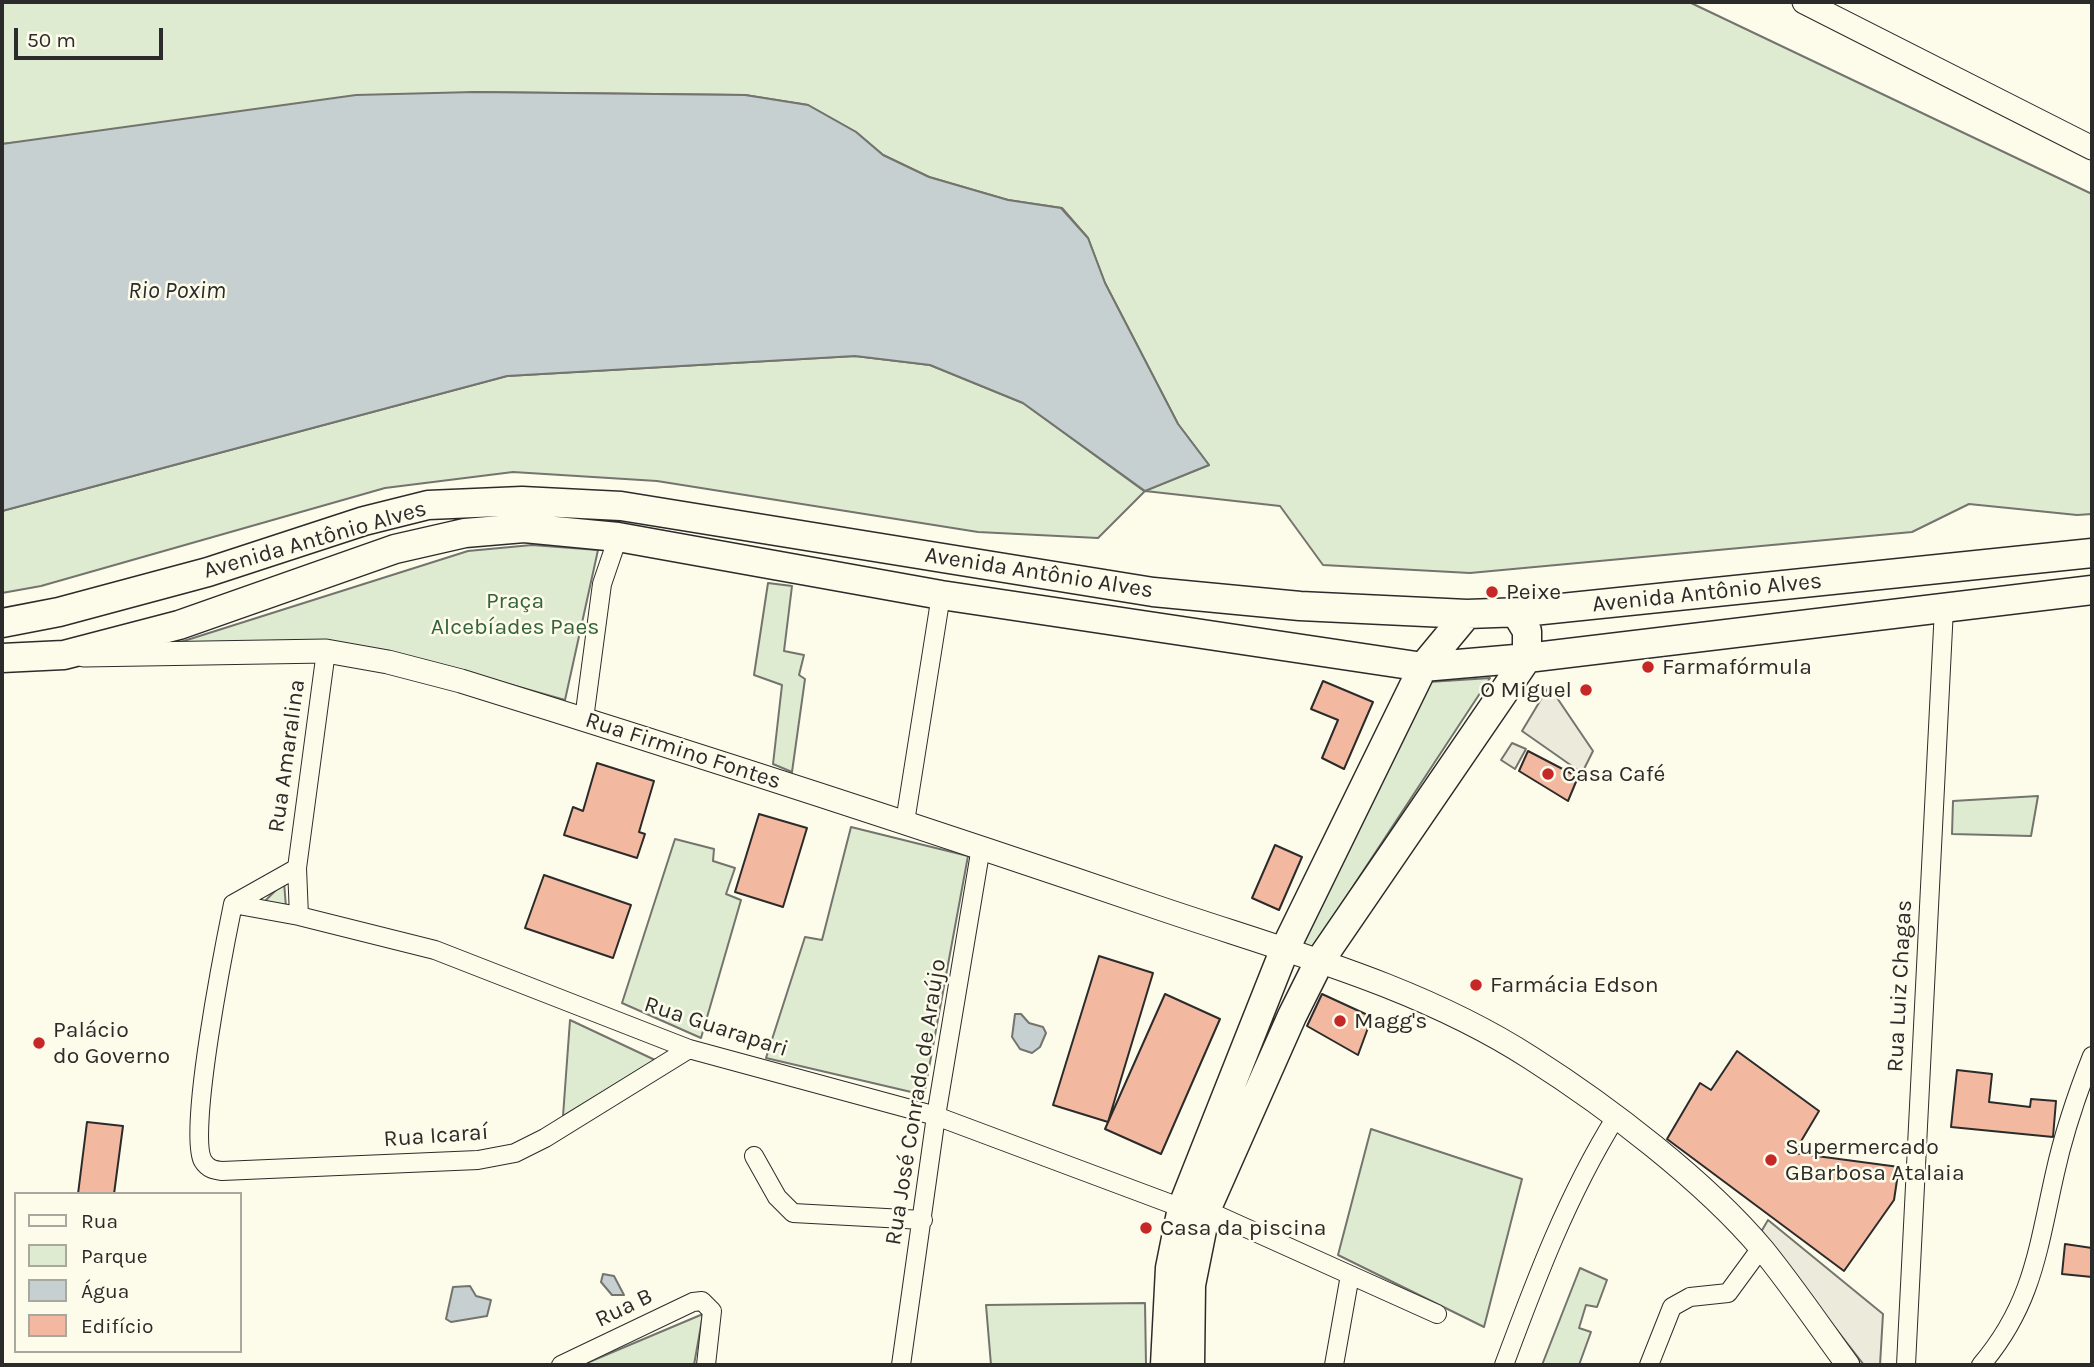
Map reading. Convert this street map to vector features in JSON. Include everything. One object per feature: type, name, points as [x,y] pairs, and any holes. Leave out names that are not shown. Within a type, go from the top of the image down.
[{"type":"main road","name":"Avenida Antônio Alves","points":[[2,623],[59,612],[208,572],[364,521],[428,505],[522,501],[621,506],[1153,592],[1300,606],[1467,614],[1516,613],[2092,552]]},
{"type":"main road","name":"Avenida Antônio Alves","points":[[2,658],[64,655],[178,625],[395,549],[465,533],[524,528],[618,537],[941,595],[1423,667],[1527,659],[2092,590]]},
{"type":"main road","points":[[1190,1365],[1191,1285],[1196,1246],[1194,1209],[1319,962],[1527,659],[1527,631],[1516,613]]},
{"type":"main road","points":[[1165,1365],[1170,1268],[1194,1209],[1284,951],[1423,667],[1467,614]]},
{"type":"street","points":[[1804,2],[2092,148]]},
{"type":"street","points":[[584,719],[602,584],[618,537]]},
{"type":"street","points":[[905,822],[941,595]]},
{"type":"street","name":"Rua Luiz Chagas","points":[[1906,1365],[1944,608]]},
{"type":"street","name":"Rua Firmino Fontes","points":[[64,655],[326,650],[388,662],[461,681],[584,719],[981,847],[1319,962],[1455,1014],[1531,1058],[1616,1117],[1685,1174],[1761,1248],[1848,1365]]},
{"type":"street","name":"Rua Amaralina","points":[[299,916],[297,868],[326,650]]},
{"type":"street","name":"Rua José Conrado de Araújo","points":[[901,1365],[936,1116],[981,847]]},
{"type":"street","name":"Rua Amaralina","points":[[233,904],[297,868]]},
{"type":"street","name":"Rua Guarapari","points":[[233,904],[299,916],[435,950],[689,1049],[936,1116],[1194,1209],[1437,1314]]},
{"type":"street","name":"Rua Icaraí","points":[[233,904],[212,1008],[200,1131],[203,1161],[211,1169],[222,1171],[478,1160],[515,1153],[545,1138],[689,1049]]},
{"type":"street","points":[[1981,1365],[2018,1314],[2032,1279],[2072,1105],[2092,1056]]},
{"type":"street","points":[[1504,1365],[1559,1223],[1584,1169],[1616,1117]]},
{"type":"street","points":[[754,1156],[777,1197],[793,1213],[923,1220]]},
{"type":"street","points":[[1649,1365],[1672,1307],[1690,1297],[1728,1293],[1761,1248]]},
{"type":"street","points":[[1334,1365],[1350,1275]]},
{"type":"street","name":"Rua B","points":[[561,1365],[693,1302],[709,1305],[712,1320],[706,1365]]},
{"type":"green space","points":[[2,2],[1689,2],[2092,194],[2092,514],[2077,515],[1969,504],[1912,532],[1470,573],[1323,565],[1280,506],[1145,491],[1098,538],[978,532],[657,481],[513,472],[385,488],[41,586],[2,593],[2,511],[507,376],[855,356],[930,365],[1023,403],[1144,491],[1209,465],[1178,424],[1105,283],[1088,238],[1062,208],[1008,200],[929,177],[883,155],[856,132],[808,105],[745,95],[474,92],[2,144]]},
{"type":"green space","name":"Praça Alcebíades Paes","points":[[532,545],[598,550],[565,700],[424,660],[149,652],[468,551]]},
{"type":"green space","points":[[768,583],[792,586],[784,651],[804,655],[799,675],[805,679],[792,772],[773,764],[782,685],[754,675]]},
{"type":"green space","points":[[1490,678],[1310,952],[1297,947],[1429,682]]},
{"type":"green space","points":[[2038,796],[2031,836],[1952,834],[1953,801]]},
{"type":"green space","points":[[851,827],[968,856],[924,1095],[766,1058],[805,937],[822,940]]},
{"type":"green space","points":[[675,839],[714,849],[713,861],[735,868],[726,894],[741,900],[701,1038],[622,1003]]},
{"type":"green space","points":[[284,882],[286,907],[263,903]]},
{"type":"green space","points":[[570,1020],[655,1060],[563,1116]]},
{"type":"green space","points":[[1371,1129],[1522,1179],[1484,1327],[1338,1255]]},
{"type":"green space","points":[[1580,1268],[1607,1280],[1597,1307],[1586,1305],[1579,1328],[1591,1332],[1579,1365],[1542,1365]]},
{"type":"green space","points":[[1145,1303],[1146,1365],[991,1365],[986,1305]]},
{"type":"green space","points":[[703,1314],[694,1365],[582,1365]]},
{"type":"shaded area","points":[[1549,686],[1593,751],[1582,773],[1522,731]]},
{"type":"shaded area","points":[[1512,743],[1526,749],[1515,769],[1501,760]]},
{"type":"shaded area","points":[[1768,1220],[1883,1314],[1880,1365],[1864,1365],[1761,1232]]},
{"type":"water","name":"Rio Poxim","points":[[474,92],[745,95],[808,105],[856,132],[883,155],[929,177],[1008,200],[1061,208],[1088,238],[1105,283],[1178,424],[1209,465],[1145,491],[1023,403],[930,365],[855,356],[507,376],[2,511],[2,144],[356,95]]},
{"type":"water","points":[[1015,1014],[1021,1014],[1029,1023],[1043,1027],[1046,1033],[1040,1047],[1032,1053],[1020,1049],[1012,1037]]},
{"type":"water","points":[[603,1274],[614,1276],[624,1295],[612,1295],[601,1282]]},
{"type":"water","points":[[470,1286],[476,1296],[491,1300],[487,1316],[451,1322],[446,1319],[453,1287]]},
{"type":"building","points":[[1323,681],[1373,702],[1344,769],[1322,758],[1338,720],[1311,709]]},
{"type":"building","name":"Casa Café","points":[[1528,751],[1578,777],[1568,801],[1519,771]]},
{"type":"building","points":[[597,763],[654,781],[639,832],[645,834],[637,858],[564,835],[573,807],[583,811]]},
{"type":"building","points":[[759,814],[807,828],[783,907],[735,892]]},
{"type":"building","points":[[1275,845],[1302,857],[1279,910],[1252,898]]},
{"type":"building","points":[[544,875],[631,905],[613,958],[525,928]]},
{"type":"building","points":[[1099,956],[1153,973],[1108,1122],[1053,1105]]},
{"type":"building","points":[[1165,994],[1220,1019],[1161,1154],[1105,1129]]},
{"type":"building","name":"Magg's","points":[[1322,994],[1372,1017],[1358,1055],[1307,1026]]},
{"type":"building","name":"Supermercado GBarbosa Atalaia","points":[[1737,1051],[1819,1111],[1794,1153],[1899,1167],[1894,1200],[1844,1271],[1667,1139],[1700,1083],[1711,1090]]},
{"type":"building","points":[[1957,1070],[1992,1074],[1989,1102],[2030,1107],[2031,1099],[2056,1101],[2053,1137],[1951,1127]]},
{"type":"building","points":[[87,1122],[123,1126],[114,1192],[78,1192]]},
{"type":"building","points":[[2065,1244],[2092,1248],[2092,1277],[2062,1274]]},
{"type":"place","name":"Peixe","points":[[1492,592]]},
{"type":"place","name":"Farmafórmula","points":[[1648,667]]},
{"type":"place","name":"O Miguel","points":[[1586,690]]},
{"type":"place","name":"Casa Café","points":[[1548,774]]},
{"type":"place","name":"Farmácia Edson","points":[[1476,985]]},
{"type":"place","name":"Magg's","points":[[1340,1021]]},
{"type":"place","name":"Palácio do Governo","points":[[39,1043]]},
{"type":"place","name":"Supermercado GBarbosa Atalaia","points":[[1771,1160]]},
{"type":"place","name":"Casa da piscina","points":[[1146,1228]]}]
